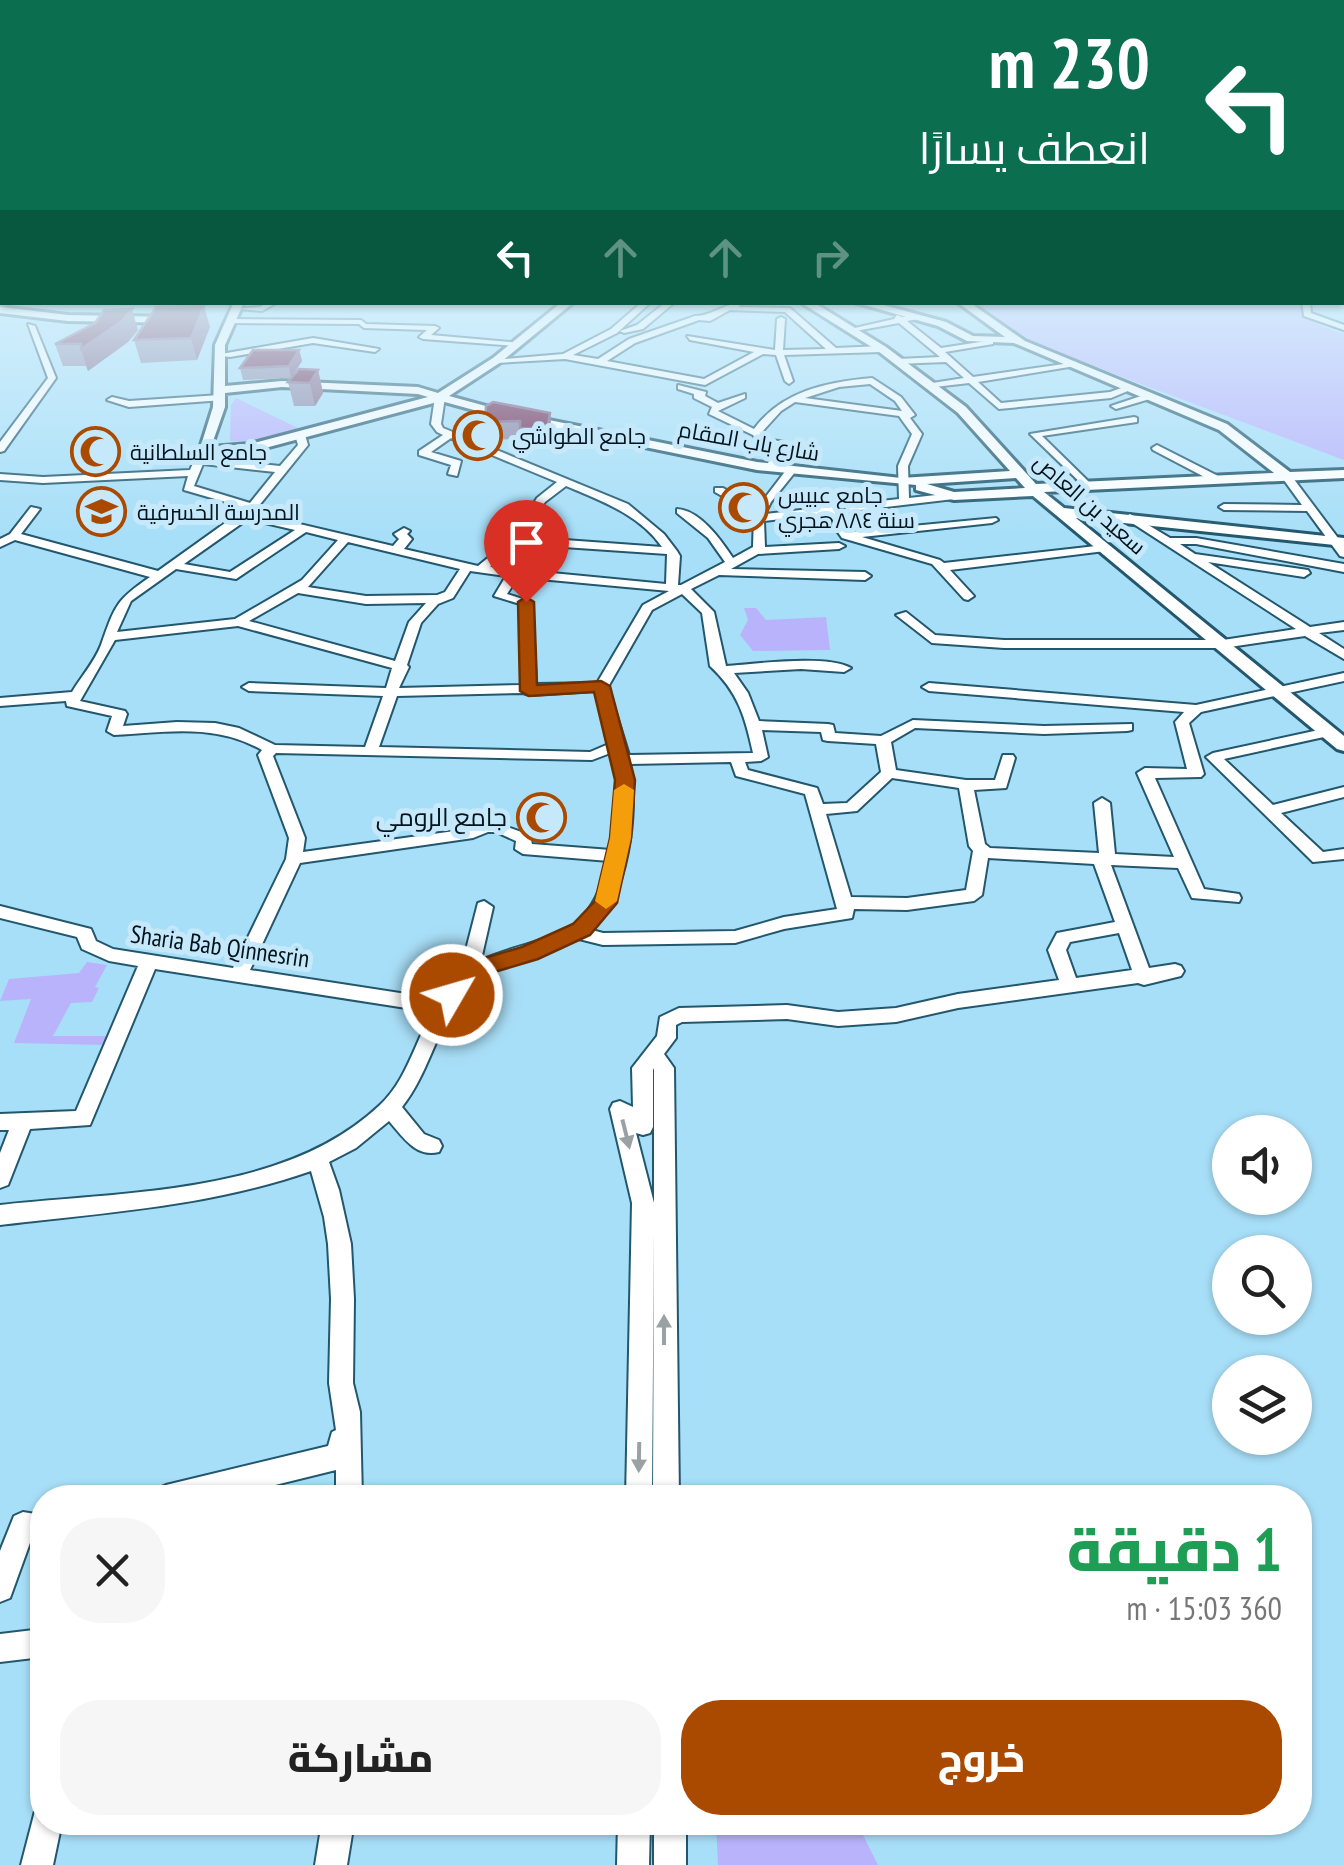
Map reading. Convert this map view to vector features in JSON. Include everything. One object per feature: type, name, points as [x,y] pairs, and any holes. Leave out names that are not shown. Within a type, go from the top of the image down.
[{"type":"street","points":[[0,449],[52,378],[43,359]]},
{"type":"street","points":[[219,359],[220,394],[188,488],[306,528],[473,568],[678,588],[708,612],[717,666],[726,670],[800,665],[844,668]]},
{"type":"street","points":[[201,456],[300,435],[445,394],[497,360],[514,359]]},
{"type":"street","points":[[580,359],[672,379],[709,382],[748,359]]},
{"type":"street","points":[[598,363],[604,359]]},
{"type":"street","points":[[781,359],[789,381]]},
{"type":"street","name":"سعيد بن العاص","points":[[894,359],[962,410],[1034,490],[1337,737]]},
{"type":"street","points":[[898,362],[917,359]]},
{"type":"street","points":[[948,359],[1000,406],[1111,395],[1130,388]]},
{"type":"street","points":[[1056,359],[1223,427],[1286,476],[1341,545]]},
{"type":"street","points":[[929,386],[1071,366]]},
{"type":"street","points":[[672,379],[666,383],[718,407]]},
{"type":"street","points":[[756,433],[766,419],[795,398],[822,388],[872,382],[898,398],[910,415],[795,398]]},
{"type":"street","name":"شارع باب المقام","points":[[220,394],[302,385],[414,390],[445,394],[476,408],[769,468],[902,482],[1019,474]]},
{"type":"street","points":[[112,400],[129,404],[220,394]]},
{"type":"street","points":[[445,394],[436,424],[624,506],[671,551],[678,588]]},
{"type":"street","points":[[742,396],[712,412],[756,433],[762,441],[781,444],[784,449],[769,468]]},
{"type":"street","points":[[1116,406],[1150,396]]},
{"type":"street","points":[[903,415],[917,434],[908,448],[902,482],[904,501]]},
{"type":"street","points":[[1086,486],[1035,434],[1134,420]]},
{"type":"street","points":[[451,433],[423,453],[457,463],[452,474]]},
{"type":"street","points":[[300,435],[305,441],[250,511],[126,599],[110,637],[72,703],[120,714],[114,731],[222,725],[245,730],[272,749],[761,757],[754,725],[726,670]]},
{"type":"street","points":[[1157,448],[1218,480]]},
{"type":"street","points":[[201,456],[284,470]]},
{"type":"street","points":[[469,976],[575,932],[606,903],[625,780],[601,686],[648,608],[678,588],[726,568],[759,548],[759,516],[792,471]]},
{"type":"street","points":[[0,477],[34,480],[193,473]]},
{"type":"street","points":[[719,490],[759,516],[1086,486],[1344,474]]},
{"type":"street","points":[[370,752],[415,622],[449,595],[473,568],[516,540],[540,500],[564,482]]},
{"type":"street","points":[[902,482],[954,496]]},
{"type":"street","points":[[1224,507],[1309,508]]},
{"type":"street","points":[[0,544],[14,536],[35,509]]},
{"type":"street","points":[[828,510],[842,541]]},
{"type":"street","points":[[681,511],[712,536],[726,568]]},
{"type":"street","points":[[1061,512],[1130,517],[1341,545]]},
{"type":"street","points":[[1130,517],[1344,655]]},
{"type":"street","points":[[755,551],[992,520]]},
{"type":"street","points":[[172,564],[232,576],[306,528]]},
{"type":"street","points":[[397,549],[406,539],[400,534],[404,531]]},
{"type":"street","points":[[14,536],[158,575]]},
{"type":"street","points":[[110,637],[238,622],[298,590],[346,537]]},
{"type":"street","points":[[516,540],[671,551]]},
{"type":"street","points":[[842,541],[941,567],[1105,548]]},
{"type":"street","points":[[1166,541],[1196,541],[1344,568]]},
{"type":"street","points":[[1192,556],[1344,579]]},
{"type":"street","points":[[941,567],[968,596]]},
{"type":"street","points":[[726,568],[866,576]]},
{"type":"street","points":[[514,573],[500,596],[526,602],[529,691]]},
{"type":"street","points":[[298,590],[366,600],[441,599]]},
{"type":"street","points":[[902,615],[910,618],[921,634],[938,640],[1223,644],[1344,626]]},
{"type":"street","points":[[238,622],[402,667]]},
{"type":"street","points":[[929,687],[1196,709],[1344,677]]},
{"type":"street","points":[[249,687],[389,692],[601,686]]},
{"type":"street","points":[[0,702],[77,696]]},
{"type":"street","points":[[1196,709],[1182,722],[1196,774],[1145,773],[1198,894],[1233,898]]},
{"type":"street","points":[[754,725],[828,728],[828,737],[883,740],[913,724],[1044,730],[1126,727]]},
{"type":"street","points":[[1337,737],[1213,757],[1320,858],[1344,854]]},
{"type":"street","points":[[883,740],[889,773]]},
{"type":"street","points":[[238,976],[294,859],[296,838],[265,754],[272,749]]},
{"type":"street","points":[[575,932],[603,939],[746,936],[784,923],[846,914],[812,791],[741,772],[737,758]]},
{"type":"street","points":[[889,773],[966,785],[1000,785],[1008,758]]},
{"type":"street","points":[[815,810],[851,808],[889,773]]},
{"type":"street","points":[[844,903],[907,904],[974,895],[981,850],[966,785]]},
{"type":"street","points":[[1269,811],[1344,792]]},
{"type":"street","points":[[1100,861],[1107,856],[1102,803]]},
{"type":"street","points":[[294,859],[473,834],[488,826],[501,826],[524,838],[523,849],[616,856]]},
{"type":"street","points":[[981,850],[1182,864]]},
{"type":"street","points":[[1100,861],[1144,978]]},
{"type":"street","points":[[0,1215],[230,1188],[319,1163],[391,1108],[446,1007],[469,976],[484,907]]},
{"type":"street","name":"Sharia Bab Qinnesrin","points":[[0,912],[85,933],[88,945],[110,955],[446,1007]]},
{"type":"street","points":[[1069,984],[1057,950],[1063,937],[1123,926]]},
{"type":"street","points":[[0,1122],[83,1119],[150,962]]},
{"type":"street","points":[[639,1485],[643,1203],[620,1109],[643,1127],[642,1068],[666,1038],[667,1022],[679,1015],[787,1012],[838,1019],[896,1015],[1069,984],[1144,978],[1175,971]]},
{"type":"street","points":[[652,1053],[664,1068],[666,1485]]},
{"type":"street","points":[[391,1108],[417,1140],[432,1146]]},
{"type":"street","points":[[0,1179],[23,1121]]},
{"type":"street","points":[[220,1485],[341,1456],[344,1293],[331,1192],[319,1163]]},
{"type":"street","points":[[340,1386],[348,1407],[349,1485]]},
{"type":"street","points":[[0,1588],[23,1525],[30,1526]]},
{"type":"street","points":[[0,1648],[30,1644]]},
{"type":"street","points":[[36,1865],[43,1835]]},
{"type":"street","points":[[331,1865],[336,1835]]},
{"type":"street","points":[[633,1865],[634,1835]]},
{"type":"street","points":[[670,1835],[670,1865]]},
{"type":"shaded area","points":[[1074,359],[1344,359],[1344,460]]},
{"type":"shaded area","points":[[236,398],[298,428],[255,442],[230,441],[231,405]]},
{"type":"shaded area","points":[[744,608],[756,608],[766,620],[826,617],[830,650],[753,651],[740,635],[748,620]]},
{"type":"shaded area","points":[[87,962],[107,965],[95,987],[99,988],[92,1002],[71,1003],[53,1036],[109,1036],[105,1045],[14,1043],[31,999],[0,1001],[9,979],[79,973]]},
{"type":"shaded area","points":[[717,1835],[863,1835],[878,1865],[718,1865]]},
{"type":"building","points":[[246,359],[293,359],[289,366],[240,368]]},
{"type":"building","points":[[299,369],[318,370],[310,383],[288,382]]},
{"type":"building","points":[[493,402],[550,413],[548,424],[539,429],[520,428],[520,421],[485,422],[486,406]]},
{"type":"slow traffic","points":[[606,901],[621,838],[624,790]]},
{"type":"place","name":"جامع الطواشي","points":[[477,436]]},
{"type":"place","name":"جامع السلطانية","points":[[95,452]]},
{"type":"place","name":"جامع عبيس سنة ٨٨٤هجري","points":[[743,508]]},
{"type":"place","name":"المدرسة الخسرفية","points":[[102,512]]},
{"type":"place","name":"جامع الرومي","points":[[542,817]]},
{"type":"route","points":[[452,995],[483,967],[530,953],[582,930],[606,903],[621,838],[625,780],[601,686],[529,691],[526,602]]}]
